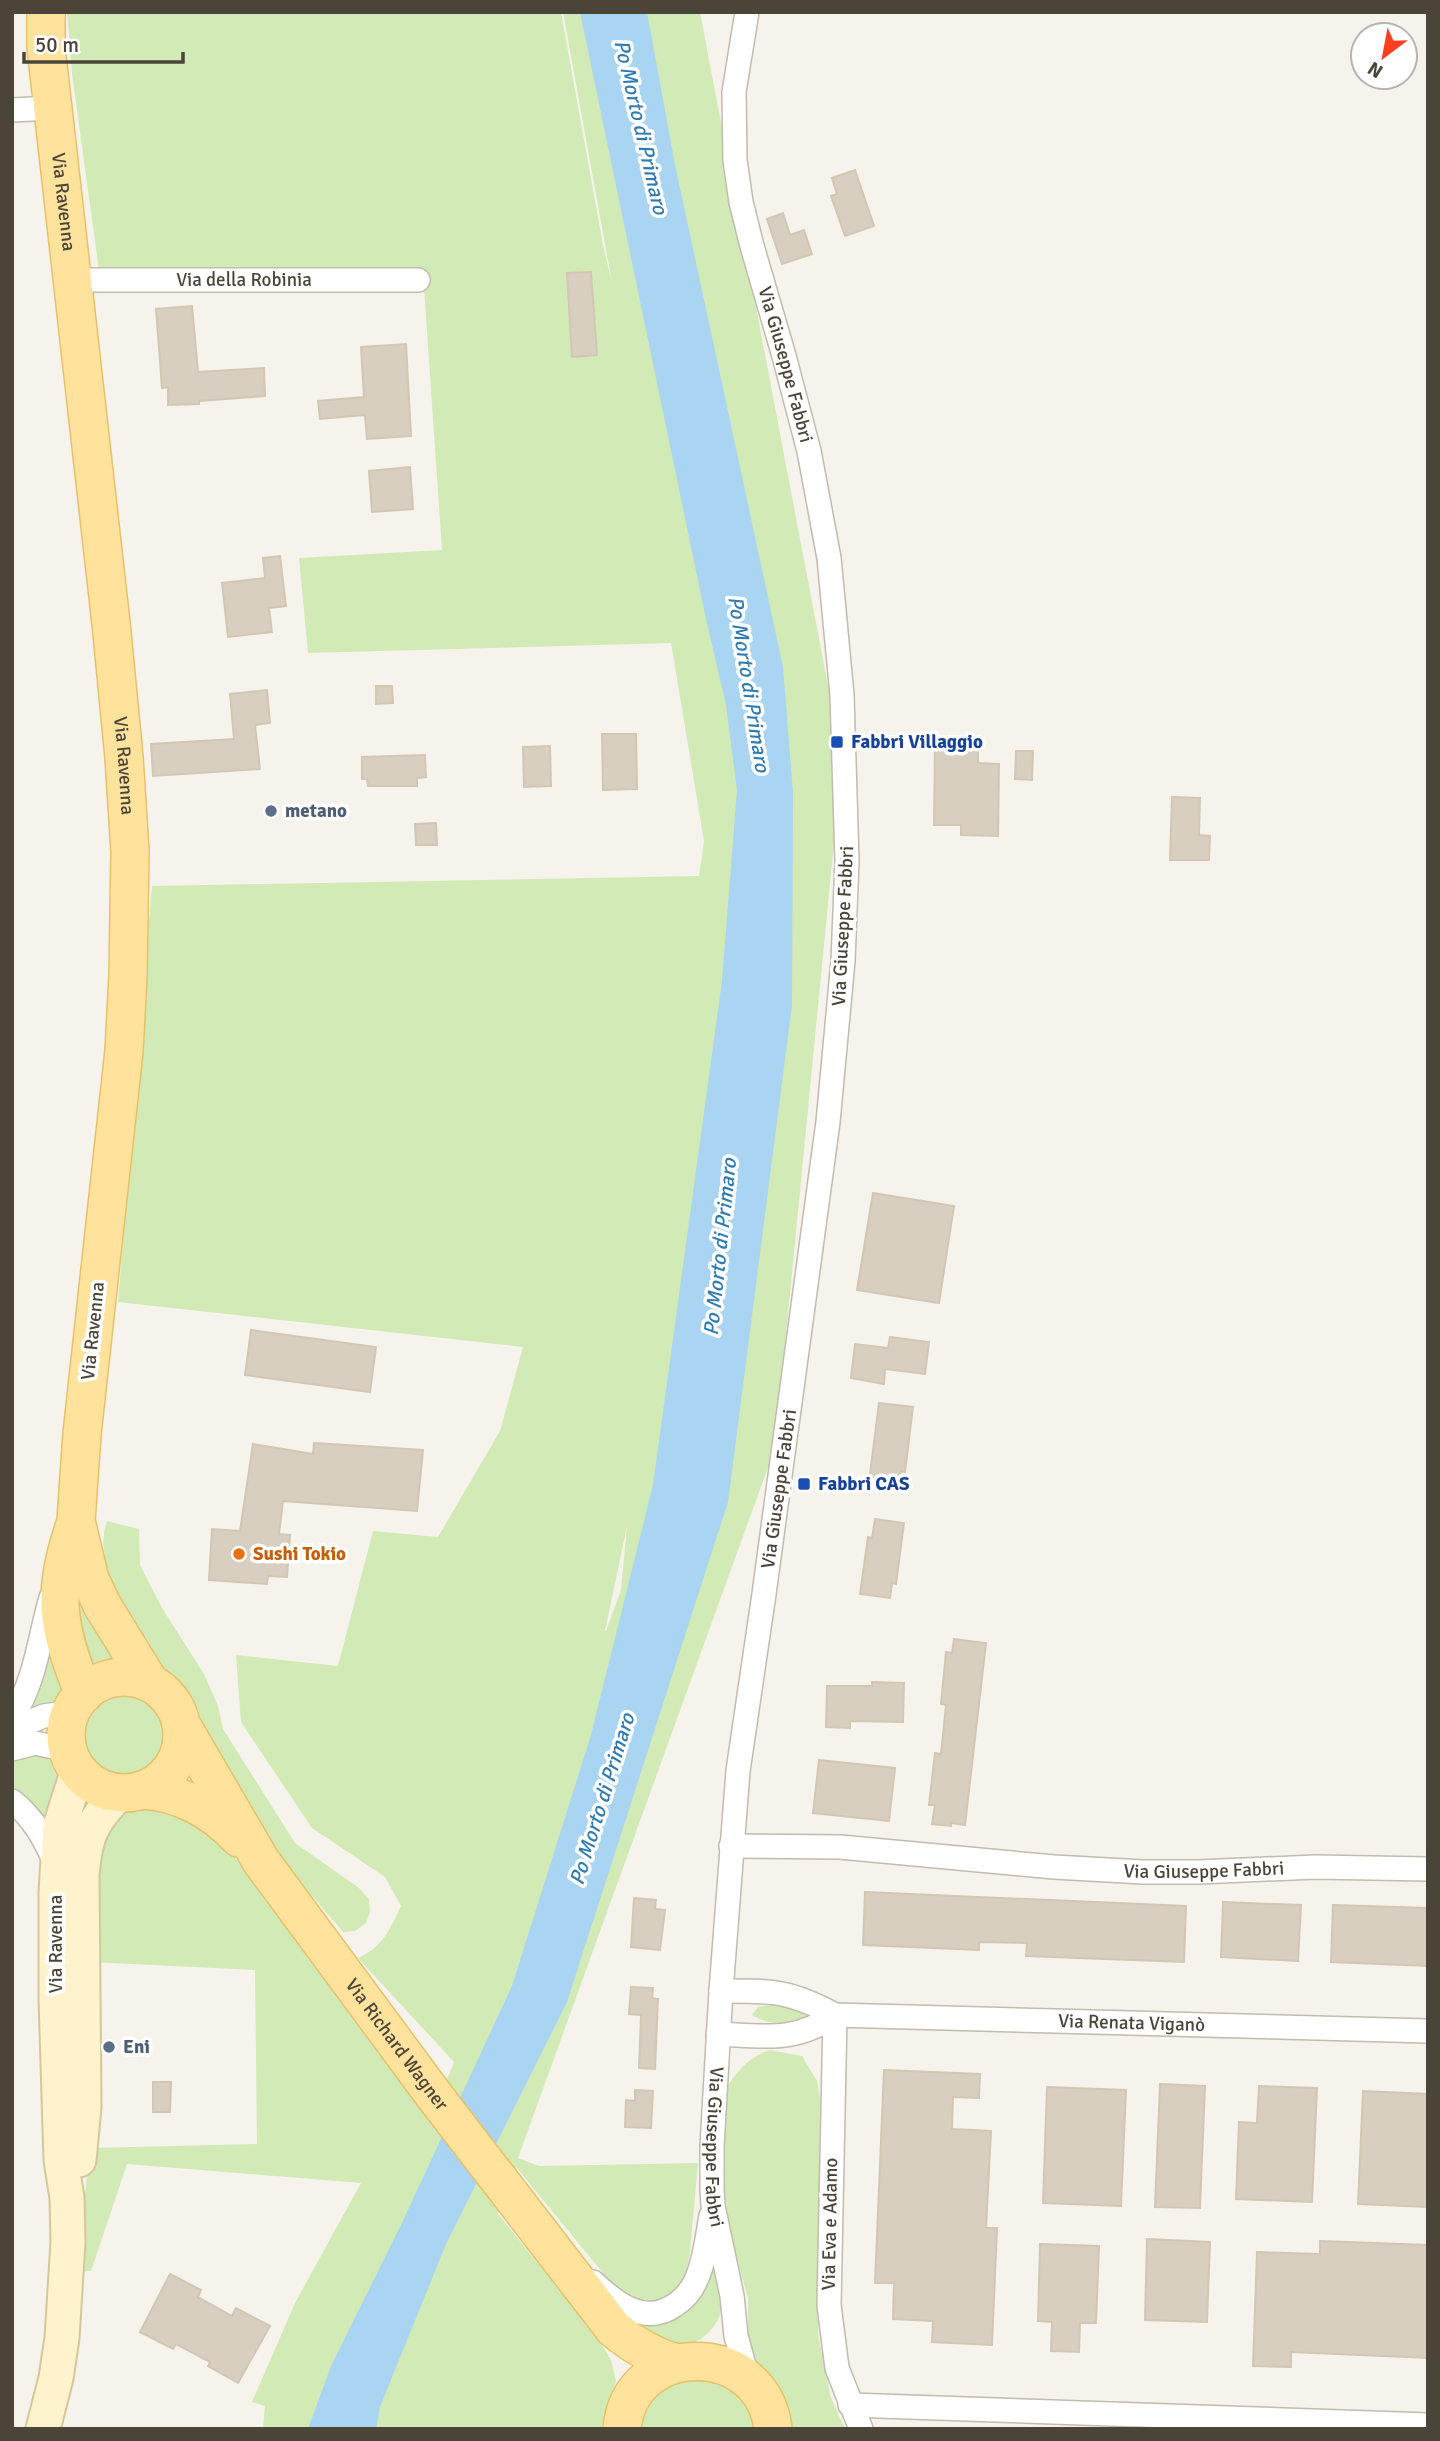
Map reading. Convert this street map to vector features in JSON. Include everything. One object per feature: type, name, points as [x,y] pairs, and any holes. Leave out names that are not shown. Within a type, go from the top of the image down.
[{"type":"main road","name":"Via Ravenna","points":[[43,2429],[56,2378],[62,2338],[68,2242],[67,2198],[78,2171],[56,1999],[60,1826],[73,1760],[66,1726],[77,1703],[61,1627],[58,1594],[63,1558],[76,1521],[82,1434],[124,1051],[130,889],[123,744],[52,107],[46,47],[46,12]]},
{"type":"main road","name":"Via Ravenna","points":[[71,2121],[87,1838],[95,1820],[131,1791],[166,1775],[176,1762],[182,1738],[181,1724],[170,1699],[150,1684],[102,1605],[84,1558],[76,1521]]},
{"type":"main road","points":[[77,1703],[98,1683],[110,1679],[137,1678],[150,1684]]},
{"type":"main road","name":"Via Richard Wagner","points":[[181,1724],[261,1861],[433,2094],[614,2329],[657,2357],[724,2365],[748,2380],[764,2400],[773,2429]]},
{"type":"main road","points":[[73,1760],[98,1787],[131,1791]]},
{"type":"main road","name":"Via Richard Wagner","points":[[131,1791],[160,1791],[214,1815],[261,1861]]},
{"type":"main road","name":"Via Richard Wagner","points":[[614,2329],[627,2368],[626,2414]]},
{"type":"main road","name":"Via Richard Wagner","points":[[626,2414],[646,2380],[687,2362]]},
{"type":"street","name":"Via Giuseppe Fabbri","points":[[747,12],[734,92],[734,160],[752,246],[809,451],[829,558],[845,735],[847,894],[840,1006],[825,1148],[765,1594],[744,1728],[731,1846],[718,2034],[711,2158],[713,2206],[729,2274],[736,2336],[748,2380]]},
{"type":"street","points":[[12,110],[52,107]]},
{"type":"street","name":"Via della Robinia","points":[[71,279],[418,280]]},
{"type":"street","points":[[12,1717],[32,1677],[47,1611],[63,1558]]},
{"type":"street","points":[[12,1728],[77,1703]]},
{"type":"street","points":[[12,1749],[35,1743],[73,1760]]},
{"type":"street","points":[[12,1801],[30,1818],[58,1868]]},
{"type":"street","name":"Via Giuseppe Fabbri","points":[[731,1846],[840,1847],[1054,1867],[1143,1872],[1315,1867],[1428,1869]]},
{"type":"street","name":"Via Renata Viganò","points":[[721,1991],[777,1992],[793,1995],[835,2015],[1428,2031]]},
{"type":"street","name":"Via Renata Viganò","points":[[718,2034],[796,2034],[819,2026],[835,2015]]},
{"type":"street","name":"Via Eva e Adamo","points":[[835,2015],[829,2305],[834,2355],[850,2405],[861,2429]]},
{"type":"street","name":"Via Richard Wagner","points":[[536,2227],[615,2302],[651,2315],[678,2303],[696,2282],[713,2206]]},
{"type":"street","points":[[687,2362],[718,2345],[734,2319]]},
{"type":"street","points":[[850,2405],[1428,2425]]},
{"type":"green space","points":[[67,12],[561,12],[612,283],[563,12],[700,12],[842,760],[775,1448],[518,2158],[539,2166],[698,2163],[685,2278],[672,2295],[655,2304],[640,2302],[616,2289],[516,2167],[498,2214],[596,2335],[611,2360],[616,2381],[601,2429],[263,2429],[265,2406],[252,2402],[295,2303],[361,2183],[127,2164],[91,2271],[75,2272],[72,2198],[85,2194],[90,2148],[257,2144],[255,1970],[91,1962],[89,1861],[119,1810],[137,1805],[174,1804],[228,1848],[426,2116],[449,2075],[454,2062],[358,1958],[380,1943],[401,1906],[385,1877],[312,1828],[241,1722],[236,1655],[338,1666],[373,1531],[438,1537],[500,1431],[523,1347],[118,1302],[152,886],[699,876],[704,841],[671,643],[308,653],[299,558],[442,550],[423,273],[99,270],[72,74]],"holes":[[[627,1526],[621,1590],[605,1631]]]},
{"type":"green space","points":[[107,1521],[139,1529],[140,1565],[162,1608],[204,1674],[218,1706],[223,1729],[295,1843],[359,1888],[369,1899],[370,1912],[366,1923],[355,1931],[343,1932],[287,1866],[126,1612],[111,1579],[105,1556],[104,1533]]},
{"type":"green space","points":[[78,1578],[122,1664],[104,1666],[89,1673],[74,1615]]},
{"type":"green space","points":[[51,1640],[64,1676],[64,1695],[53,1708],[20,1717],[40,1680]]},
{"type":"green space","points":[[124,1694],[140,1697],[153,1706],[162,1719],[165,1735],[162,1751],[153,1764],[140,1773],[124,1776],[108,1773],[95,1764],[86,1751],[83,1735],[86,1719],[95,1706],[108,1697]]},
{"type":"green space","points":[[46,1752],[62,1762],[65,1771],[52,1833],[12,1793],[12,1761]]},
{"type":"green space","points":[[781,2004],[815,2016],[775,2023],[752,2015],[758,2007]]},
{"type":"green space","points":[[770,2050],[802,2056],[817,2081],[820,2098],[818,2334],[831,2398],[845,2429],[792,2429],[786,2405],[777,2386],[755,2363],[748,2346],[748,2298],[729,2230],[723,2170],[726,2089],[744,2065]]},
{"type":"green space","points":[[711,2256],[720,2290],[721,2310],[708,2333],[692,2343],[675,2346],[662,2342],[633,2322],[651,2324]]},
{"type":"green space","points":[[679,2375],[732,2383],[761,2429],[634,2429],[638,2412]]},
{"type":"water","name":"Po Morto di Primaro","points":[[580,12],[647,12],[675,165],[783,667],[793,793],[792,1005],[728,1502],[567,2002],[446,2244],[380,2407],[376,2429],[308,2429],[331,2366],[401,2225],[512,1986],[591,1735],[653,1485],[722,981],[737,790],[726,705]]},
{"type":"building","points":[[855,170],[874,226],[845,236],[831,196],[837,194],[832,178]]},
{"type":"building","points":[[783,213],[790,235],[804,230],[812,254],[782,264],[767,219]]},
{"type":"building","points":[[591,272],[597,355],[572,357],[567,273]]},
{"type":"building","points":[[192,306],[198,372],[264,368],[265,396],[168,405],[168,387],[162,388],[156,309]]},
{"type":"building","points":[[406,344],[411,436],[367,439],[365,415],[320,419],[318,401],[364,397],[361,347]]},
{"type":"building","points":[[410,467],[413,509],[372,512],[369,471]]},
{"type":"building","points":[[280,556],[286,606],[269,608],[272,632],[228,637],[222,583],[265,578],[263,558]]},
{"type":"building","points":[[376,686],[392,686],[393,703],[376,704]]},
{"type":"building","points":[[267,690],[270,723],[255,725],[260,769],[153,776],[151,744],[234,739],[230,694]]},
{"type":"building","points":[[602,734],[636,734],[637,789],[603,790]]},
{"type":"building","points":[[935,742],[978,743],[978,763],[999,764],[998,836],[961,835],[961,825],[934,825]]},
{"type":"building","points":[[550,746],[551,786],[524,787],[523,747]]},
{"type":"building","points":[[1016,751],[1033,751],[1032,780],[1015,779]]},
{"type":"building","points":[[425,755],[426,777],[417,778],[417,786],[368,786],[367,779],[362,779],[362,757]]},
{"type":"building","points":[[1172,797],[1200,798],[1199,835],[1210,836],[1209,860],[1170,860]]},
{"type":"building","points":[[436,823],[437,845],[416,845],[415,824]]},
{"type":"building","points":[[873,1193],[954,1206],[939,1303],[857,1290]]},
{"type":"building","points":[[251,1330],[376,1347],[370,1392],[245,1375]]},
{"type":"building","points":[[890,1337],[929,1342],[925,1374],[885,1369],[884,1384],[851,1378],[855,1344],[888,1348]]},
{"type":"building","points":[[879,1403],[913,1407],[905,1472],[901,1471],[898,1486],[869,1482]]},
{"type":"building","points":[[314,1443],[423,1450],[417,1511],[283,1501],[279,1534],[290,1535],[287,1577],[268,1576],[267,1584],[209,1580],[212,1529],[240,1531],[253,1444],[313,1454]]},
{"type":"building","points":[[875,1519],[904,1523],[896,1584],[892,1583],[890,1598],[860,1594],[868,1537],[872,1538]]},
{"type":"building","points":[[954,1639],[986,1643],[965,1825],[951,1823],[951,1826],[932,1824],[935,1805],[929,1805],[935,1753],[941,1754],[946,1705],[941,1704],[946,1652],[952,1653]]},
{"type":"building","points":[[872,1682],[904,1683],[903,1722],[850,1721],[850,1728],[826,1727],[827,1686],[872,1686]]},
{"type":"building","points":[[819,1760],[895,1768],[889,1821],[813,1813]]},
{"type":"building","points":[[865,1892],[1186,1906],[1184,1962],[1026,1956],[1027,1943],[979,1942],[979,1950],[863,1945]]},
{"type":"building","points":[[634,1898],[656,1900],[655,1909],[665,1910],[660,1950],[631,1947]]},
{"type":"building","points":[[1223,1902],[1301,1905],[1298,1961],[1221,1957]]},
{"type":"building","points":[[1333,1905],[1428,1908],[1428,1966],[1331,1962]]},
{"type":"building","points":[[631,1987],[653,1988],[652,1998],[658,1999],[655,2069],[639,2068],[641,2015],[629,2014]]},
{"type":"building","points":[[884,2070],[980,2074],[979,2098],[953,2097],[952,2129],[991,2131],[986,2228],[997,2228],[992,2345],[932,2342],[933,2321],[893,2319],[894,2283],[875,2283]]},
{"type":"building","points":[[153,2082],[171,2082],[170,2112],[153,2112]]},
{"type":"building","points":[[1160,2084],[1205,2086],[1200,2208],[1155,2207]]},
{"type":"building","points":[[1259,2086],[1317,2088],[1312,2202],[1236,2199],[1239,2122],[1257,2123]]},
{"type":"building","points":[[1047,2087],[1126,2090],[1121,2206],[1043,2203]]},
{"type":"building","points":[[635,2090],[653,2091],[651,2128],[625,2127],[626,2100],[635,2101]]},
{"type":"building","points":[[1363,2091],[1428,2094],[1428,2207],[1358,2204]]},
{"type":"building","points":[[1147,2239],[1210,2242],[1207,2322],[1145,2320]]},
{"type":"building","points":[[1320,2241],[1428,2245],[1428,2358],[1291,2352],[1291,2367],[1253,2366],[1257,2252],[1320,2254]]},
{"type":"building","points":[[1040,2244],[1099,2246],[1096,2323],[1080,2323],[1079,2352],[1051,2351],[1052,2322],[1038,2321]]},
{"type":"building","points":[[170,2274],[201,2290],[198,2297],[232,2316],[236,2308],[270,2326],[238,2383],[208,2366],[210,2362],[176,2344],[173,2349],[140,2332]]},
{"type":"place","name":"Fabbri Villaggio","points":[[837,742]]},
{"type":"place","name":"metano","points":[[271,811]]},
{"type":"place","name":"Fabbri CAS","points":[[804,1484]]},
{"type":"place","name":"Sushi Tokio","points":[[239,1554]]},
{"type":"place","name":"Eni","points":[[109,2047]]}]
